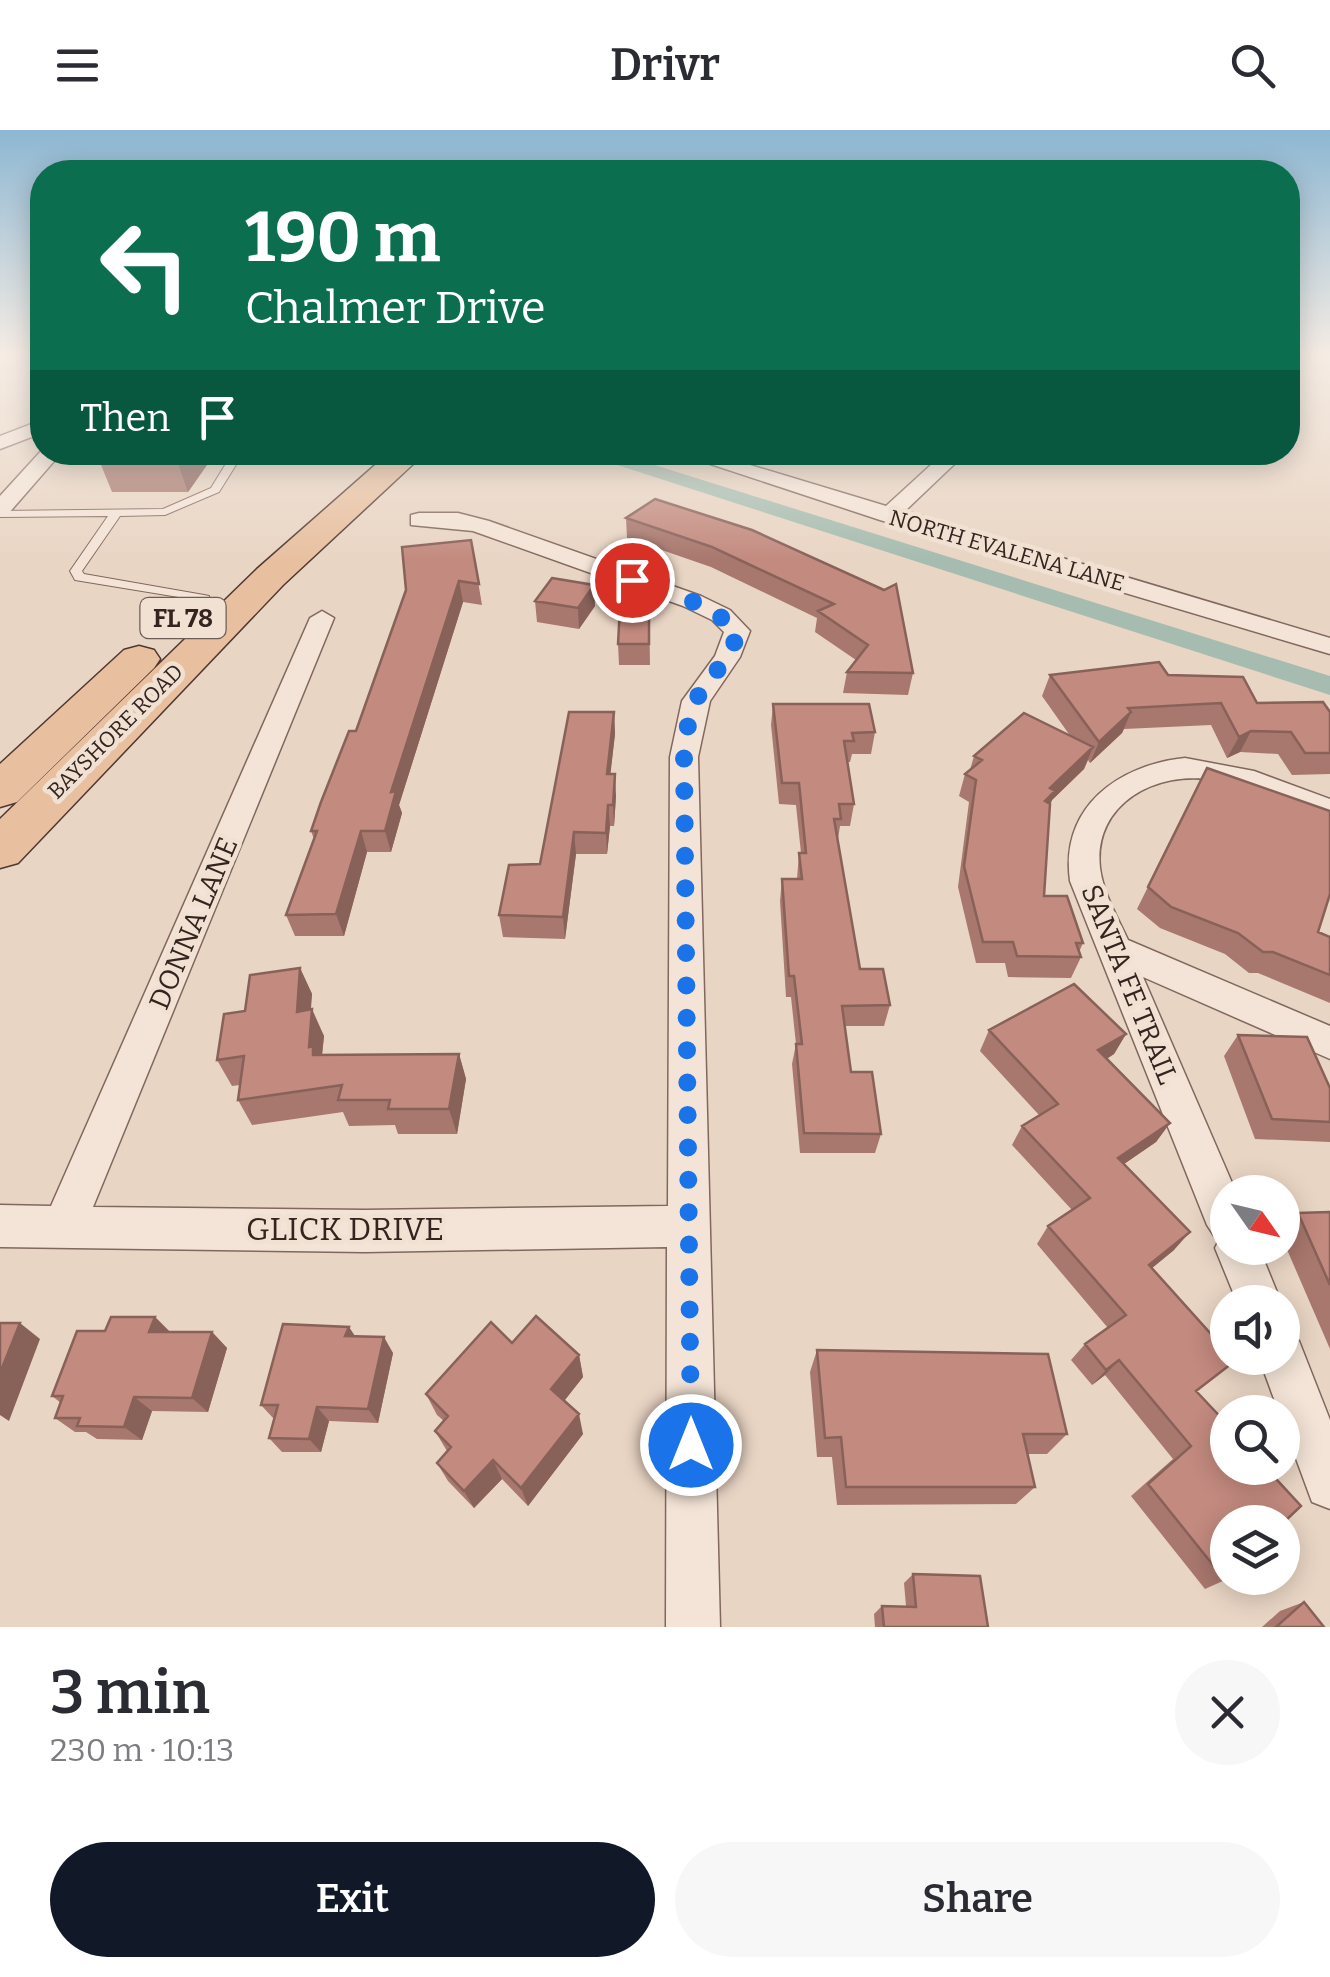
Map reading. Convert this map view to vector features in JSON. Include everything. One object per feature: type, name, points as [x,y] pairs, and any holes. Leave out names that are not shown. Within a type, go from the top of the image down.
[{"type":"main road","name":"BAYSHORE ROAD","points":[[0,791],[204,599],[357,465]]},
{"type":"main road","name":"BAYSHORE ROAD","points":[[0,850],[270,578],[396,465]]},
{"type":"street","points":[[0,424],[30,424]]},
{"type":"street","points":[[0,443],[30,429]]},
{"type":"street","points":[[0,512],[41,465]]},
{"type":"street","name":"NORTH EVALENA LANE","points":[[726,465],[1330,646]]},
{"type":"street","points":[[888,515],[943,465]]},
{"type":"street","points":[[419,520],[458,520],[481,526],[692,600],[721,615],[737,631],[734,649],[700,693],[685,742],[693,1627]]},
{"type":"street","name":"DONNA LANE","points":[[63,1227],[322,618]]},
{"type":"street","name":"SANTA FE TRAIL","points":[[1210,1180],[1086,880],[1081,852],[1101,809],[1135,776],[1162,766],[1197,765],[1330,811]]},
{"type":"street","points":[[1118,951],[1330,1043]]},
{"type":"street","name":"GLICK DRIVE","points":[[0,1226],[365,1231],[689,1226]]},
{"type":"street","points":[[1303,1389],[1330,1484]]},
{"type":"lane","points":[[0,512],[165,512],[203,499],[215,490],[231,465]]},
{"type":"lane","points":[[116,513],[76,571],[78,577],[204,599]]},
{"type":"building","points":[[655,499],[752,530],[884,590],[896,584],[913,673],[847,672],[868,645],[818,611],[834,604],[712,547],[626,518]]},
{"type":"building","points":[[471,540],[479,584],[459,581],[391,792],[396,791],[385,831],[361,831],[336,914],[286,915],[317,831],[311,831],[321,802],[349,731],[356,731],[406,590],[402,547]]},
{"type":"building","points":[[552,578],[594,585],[578,608],[535,601]]},
{"type":"building","points":[[620,607],[649,607],[649,644],[618,644]]},
{"type":"building","points":[[1159,662],[1168,675],[1243,677],[1257,703],[1323,702],[1330,712],[1330,753],[1305,753],[1291,732],[1251,731],[1239,737],[1221,703],[1128,708],[1131,712],[1099,742],[1050,675]]},
{"type":"building","points":[[773,704],[869,704],[875,732],[852,733],[854,741],[844,741],[854,804],[839,804],[841,819],[834,819],[860,969],[883,969],[890,1005],[842,1006],[851,1072],[872,1072],[881,1134],[804,1133],[796,1044],[802,1044],[794,976],[789,976],[782,879],[802,879],[799,853],[806,853],[799,783],[782,783]]},
{"type":"building","points":[[569,712],[614,712],[607,774],[615,774],[613,805],[608,805],[606,833],[574,832],[563,917],[499,915],[509,865],[540,864]]},
{"type":"building","points":[[1024,713],[1093,747],[1050,788],[1055,791],[1045,801],[1050,804],[1044,896],[1067,896],[1083,943],[1076,943],[1081,957],[1017,956],[1013,942],[983,942],[964,866],[976,780],[965,774],[982,760],[974,756]]},
{"type":"building","points":[[1207,768],[1330,811],[1330,894],[1318,932],[1330,937],[1330,975],[1273,952],[1263,952],[1238,933],[1171,907],[1148,887]]},
{"type":"building","points":[[300,968],[297,1012],[312,1009],[309,1047],[313,1046],[313,1055],[459,1054],[449,1109],[388,1109],[390,1100],[338,1100],[342,1085],[238,1100],[244,1056],[217,1060],[224,1014],[245,1011],[250,975]]},
{"type":"building","points":[[1074,984],[1126,1034],[1098,1050],[1170,1123],[1118,1158],[1190,1232],[1149,1265],[1210,1333],[1210,1375],[1217,1375],[1196,1391],[1210,1406],[1210,1485],[1282,1485],[1301,1506],[1210,1505],[1210,1561],[1148,1484],[1191,1446],[1119,1360],[1106,1370],[1085,1344],[1126,1315],[1048,1226],[1090,1198],[1022,1126],[1058,1104],[989,1030]]},
{"type":"building","points":[[1238,1035],[1307,1037],[1330,1088],[1330,1122],[1272,1119]]},
{"type":"building","points":[[1330,1212],[1330,1285],[1300,1218],[1300,1213]]},
{"type":"building","points":[[536,1316],[579,1355],[551,1389],[579,1414],[521,1488],[493,1460],[464,1491],[437,1463],[451,1447],[435,1431],[448,1416],[426,1394],[491,1322],[512,1343]]},
{"type":"building","points":[[111,1317],[155,1317],[149,1332],[212,1332],[192,1398],[134,1397],[124,1427],[77,1426],[80,1418],[55,1418],[63,1396],[52,1396],[77,1331],[105,1331]]},
{"type":"building","points":[[0,1323],[20,1323],[0,1373]]},
{"type":"building","points":[[283,1324],[349,1327],[345,1336],[384,1337],[368,1409],[317,1407],[309,1439],[269,1438],[278,1405],[261,1405]]},
{"type":"building","points":[[817,1350],[1048,1354],[1067,1434],[1023,1434],[1035,1487],[846,1487],[841,1437],[825,1438]]},
{"type":"building","points":[[913,1574],[980,1576],[988,1627],[884,1627],[882,1606],[916,1607]]},
{"type":"building","points":[[1304,1602],[1324,1627],[1276,1627]]},
{"type":"waterway","points":[[629,465],[1330,686]]},
{"type":"route","points":[[632,580],[692,600],[721,615],[737,631],[734,649],[700,693],[686,728],[684,757],[691,1445]]}]
